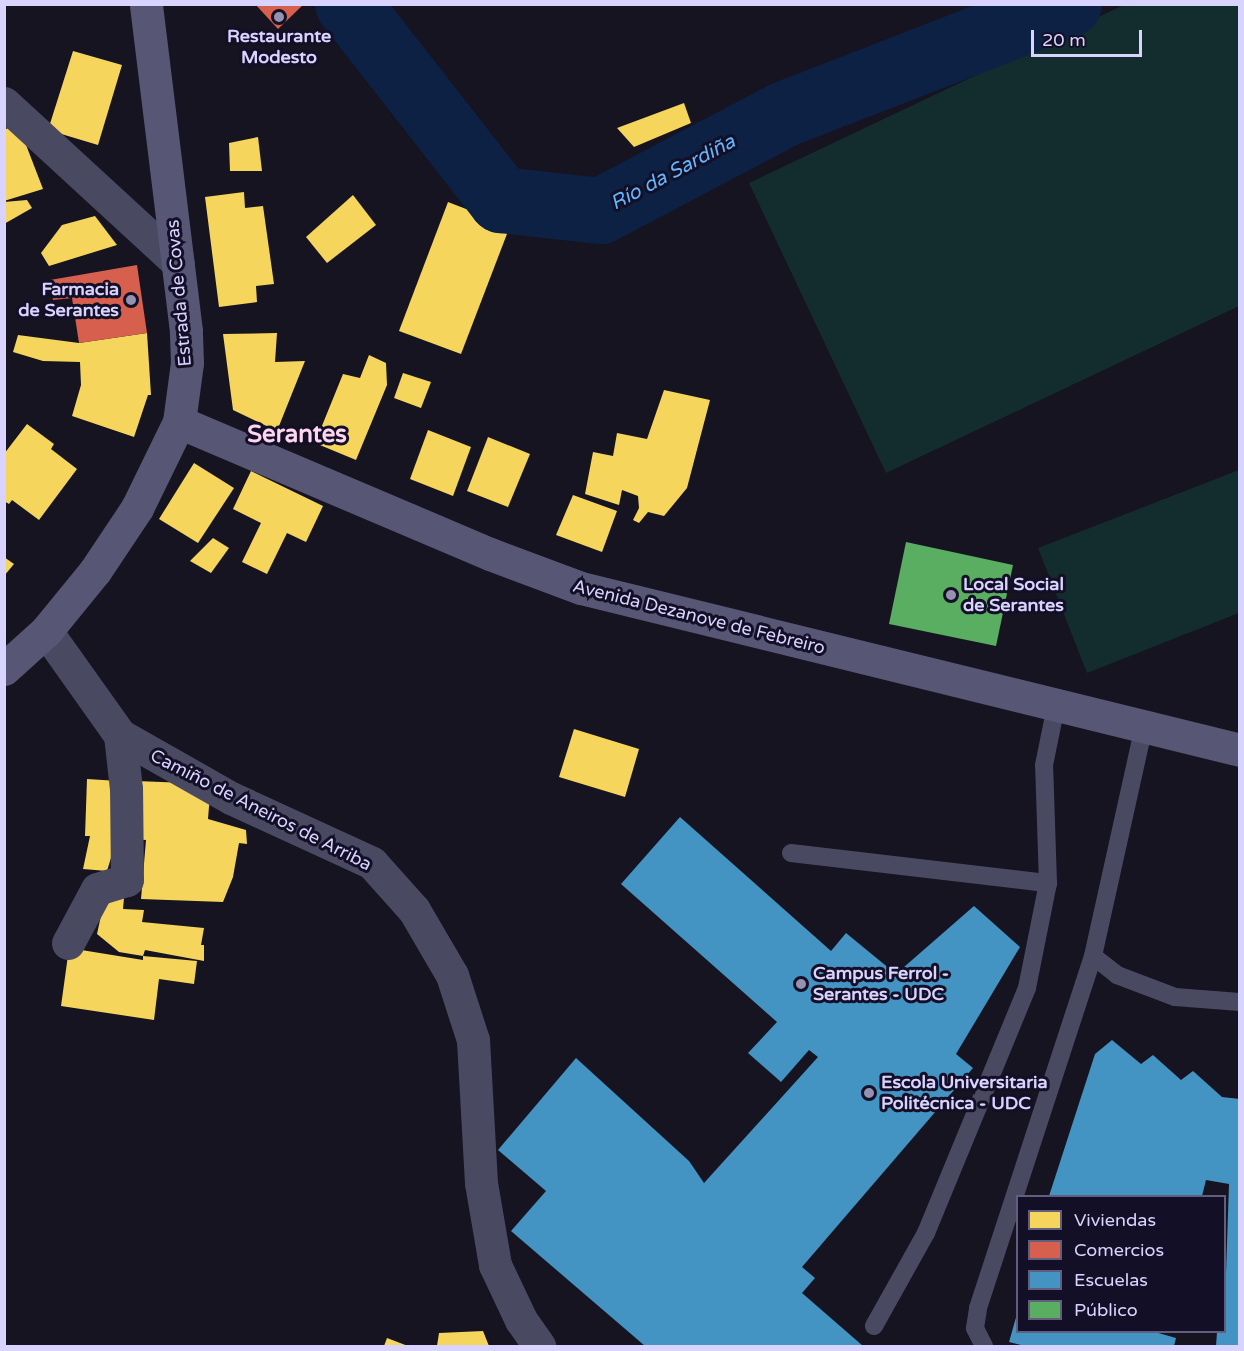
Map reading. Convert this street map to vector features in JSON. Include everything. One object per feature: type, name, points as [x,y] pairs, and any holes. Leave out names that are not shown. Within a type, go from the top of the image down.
[{"type":"main road","name":"Estrada de Covas","points":[[4,669],[46,631],[95,570],[137,508],[179,422],[187,363],[178,263],[146,4]]},
{"type":"main road","name":"Avenida Dezanove de Febreiro","points":[[179,422],[490,554],[581,588],[1239,750]]},
{"type":"street","points":[[4,103],[178,263]]},
{"type":"street","name":"Camiño de Aneiros de Arriba","points":[[46,631],[120,735],[231,798],[372,863],[414,910],[452,975],[473,1040],[481,1183],[495,1265],[521,1320],[539,1347]]},
{"type":"street","points":[[68,943],[98,889],[127,880],[126,789],[120,735]]},
{"type":"lane","points":[[874,1326],[926,1233],[1026,988],[1048,883],[1044,765],[1056,706]]},
{"type":"lane","points":[[984,1347],[975,1328],[978,1308],[1093,956],[1144,726]]},
{"type":"lane","points":[[791,853],[1048,883]]},
{"type":"lane","points":[[1093,956],[1117,975],[1175,997],[1239,1002]]},
{"type":"green space","points":[[1126,4],[1239,5],[1239,306],[886,473],[749,183]]},
{"type":"green space","points":[[1239,470],[1239,613],[1087,673],[1038,548]]},
{"type":"building: Viviendas","points":[[73,51],[122,65],[98,145],[48,130]]},
{"type":"building: Viviendas","points":[[684,103],[691,123],[634,147],[617,128]]},
{"type":"building: Viviendas","points":[[10,127],[23,137],[43,189],[4,201],[4,130]]},
{"type":"building: Viviendas","points":[[258,137],[262,171],[230,171],[229,143]]},
{"type":"building: Viviendas","points":[[244,192],[245,208],[263,206],[274,284],[256,286],[257,302],[219,307],[205,197]]},
{"type":"building: Viviendas","points":[[353,195],[376,225],[327,263],[306,237]]},
{"type":"building: Viviendas","points":[[27,200],[32,208],[4,224],[4,202]]},
{"type":"building: Viviendas","points":[[448,202],[510,226],[461,354],[399,331]]},
{"type":"building: Viviendas","points":[[95,216],[117,245],[49,266],[41,253],[62,225]]},
{"type":"building: Viviendas","points":[[147,333],[151,395],[148,395],[134,437],[72,416],[81,385],[80,362],[43,361],[13,352],[18,335],[79,343]]},
{"type":"building: Viviendas","points":[[277,333],[275,362],[305,361],[277,431],[233,410],[223,334]]},
{"type":"building: Viviendas","points":[[369,355],[386,363],[387,385],[356,460],[315,443],[343,374],[360,378]]},
{"type":"building: Viviendas","points":[[403,373],[431,382],[421,408],[394,398]]},
{"type":"building: Viviendas","points":[[664,390],[710,400],[687,488],[664,516],[648,512],[639,523],[633,520],[639,508],[638,496],[622,490],[619,505],[585,494],[593,452],[613,456],[617,433],[647,439]]},
{"type":"building: Viviendas","points":[[27,424],[54,444],[51,449],[77,469],[39,520],[12,500],[9,504],[4,501],[4,454]]},
{"type":"building: Viviendas","points":[[428,430],[471,447],[453,496],[410,479]]},
{"type":"building: Viviendas","points":[[488,437],[530,454],[508,507],[467,491]]},
{"type":"building: Viviendas","points":[[194,463],[234,488],[198,543],[159,519]]},
{"type":"building: Viviendas","points":[[251,471],[323,506],[306,542],[287,533],[267,574],[242,562],[261,523],[233,509]]},
{"type":"building: Viviendas","points":[[573,495],[617,511],[602,552],[556,535]]},
{"type":"building: Viviendas","points":[[213,538],[229,548],[211,573],[190,561]]},
{"type":"building: Viviendas","points":[[4,557],[14,564],[4,576]]},
{"type":"building: Viviendas","points":[[574,729],[639,749],[625,797],[559,777]]},
{"type":"building: Viviendas","points":[[87,779],[118,781],[117,838],[107,871],[83,869],[90,836],[85,836]]},
{"type":"building: Viviendas","points":[[136,781],[187,783],[210,794],[208,819],[246,830],[247,844],[239,843],[233,877],[223,902],[141,899],[146,840],[134,839]]},
{"type":"building: Viviendas","points":[[105,897],[124,898],[123,909],[144,910],[142,922],[204,928],[201,945],[204,945],[204,961],[145,950],[143,956],[119,952],[97,934]]},
{"type":"building: Viviendas","points":[[69,948],[143,960],[143,956],[197,961],[194,984],[159,979],[154,1020],[61,1006]]},
{"type":"building: Viviendas","points":[[483,1331],[489,1346],[437,1346],[439,1333]]},
{"type":"building: Viviendas","points":[[387,1338],[408,1346],[384,1346]]},
{"type":"building: Comercios","name":"Restaurante Modesto","points":[[255,4],[304,4],[278,29]]},
{"type":"building: Comercios","points":[[137,265],[147,333],[79,343],[72,298],[53,300],[50,280]]},
{"type":"building: Escuelas","name":"Escola Universitaria Politécnica - UDC","points":[[680,817],[831,951],[846,933],[896,974],[974,906],[1020,947],[956,1054],[973,1068],[802,1267],[815,1278],[802,1293],[863,1346],[645,1346],[511,1231],[546,1191],[498,1150],[576,1058],[689,1161],[704,1183],[818,1057],[809,1050],[781,1082],[748,1053],[777,1022],[621,884]]},
{"type":"building: Escuelas","points":[[1112,1040],[1141,1064],[1153,1055],[1181,1080],[1193,1071],[1222,1097],[1240,1099],[1240,1346],[1216,1346],[1217,1333],[1226,1333],[1229,1184],[1206,1180],[1202,1195],[1049,1195],[1095,1054]]},
{"type":"building: Escuelas","points":[[1016,1318],[1016,1333],[1158,1333],[1176,1338],[1174,1346],[1025,1346],[1009,1342]]},
{"type":"building: Público","name":"Local Social de Serantes","points":[[906,542],[1013,565],[996,646],[889,624]]},
{"type":"waterway","name":"Río da Sardiña","points":[[348,4],[501,200],[601,211],[785,114],[1069,4]]},
{"type":"place","name":"Restaurante Modesto","points":[[279,17]]},
{"type":"place","name":"Farmacia de Serantes","points":[[131,300]]},
{"type":"place","name":"Local Social de Serantes","points":[[951,595]]},
{"type":"place","name":"Campus Ferrol - Serantes - UDC","points":[[801,984]]},
{"type":"place","name":"Escola Universitaria Politécnica - UDC","points":[[869,1093]]},
{"type":"district","name":"Serantes","points":[[297,435]]}]
